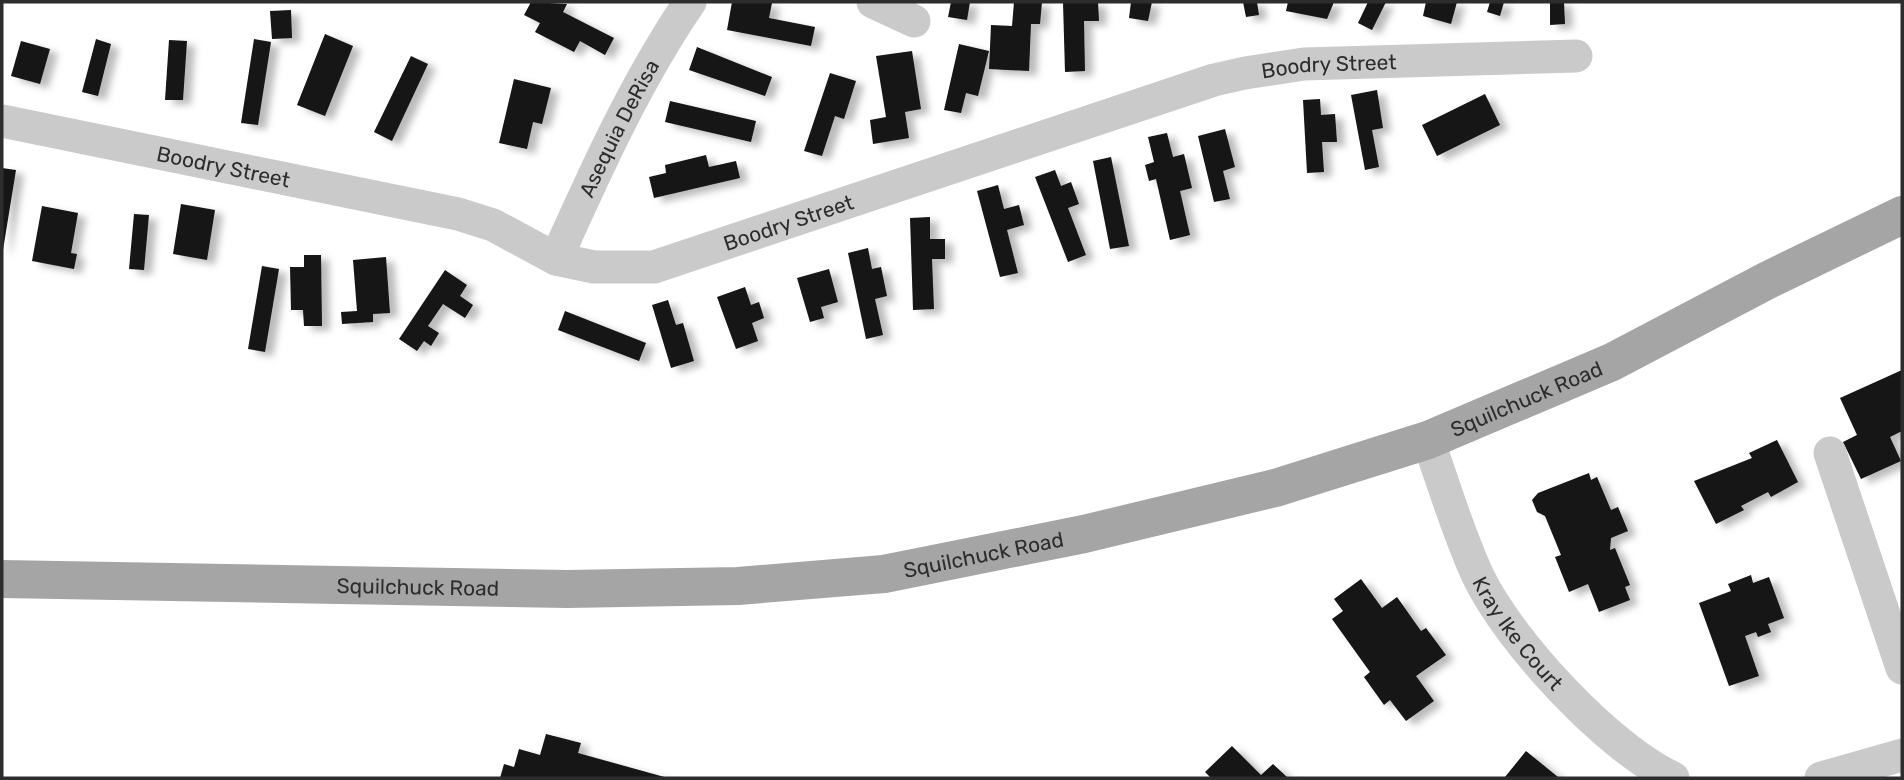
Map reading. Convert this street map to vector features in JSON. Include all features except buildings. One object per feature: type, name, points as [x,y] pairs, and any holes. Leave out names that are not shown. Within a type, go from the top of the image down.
[{"type":"main road","name":"Squilchuck Road","points":[[2,579],[567,589],[738,586],[884,574],[1084,534],[1262,491],[1428,440],[1612,362],[1768,280],[1902,215]]},
{"type":"street","name":"Asequia DeRisa","points":[[556,259],[591,181],[670,30],[690,2]]},
{"type":"street","points":[[873,2],[914,21]]},
{"type":"street","name":"Boodry Street","points":[[2,121],[458,214],[493,225],[556,259],[594,267],[654,267],[1214,80],[1304,64],[1576,56]]},
{"type":"street","name":"Kray Ike Court","points":[[1428,440],[1478,576],[1510,630],[1614,737],[1632,753],[1673,778]]},
{"type":"street","points":[[1830,453],[1902,668]]},
{"type":"street","points":[[1821,778],[1902,755]]}]
